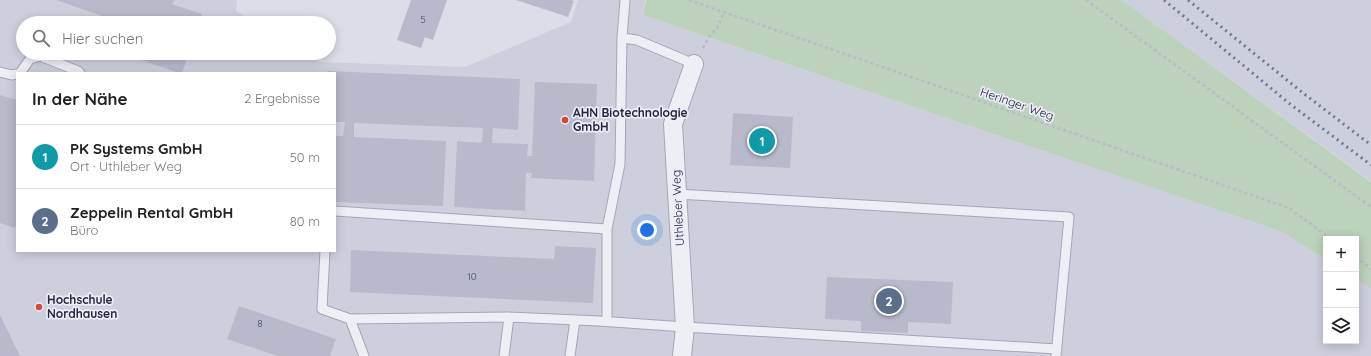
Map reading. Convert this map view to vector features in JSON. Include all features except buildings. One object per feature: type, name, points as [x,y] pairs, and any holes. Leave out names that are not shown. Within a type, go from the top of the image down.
[{"type":"street","name":"Uthleber Weg","points":[[682,356],[685,327],[673,124],[694,64]]},
{"type":"lane","points":[[607,321],[606,229],[620,164],[622,38],[625,0]]},
{"type":"lane","points":[[622,38],[637,40],[694,64]]},
{"type":"lane","points":[[19,72],[29,60]]},
{"type":"lane","points":[[50,60],[79,72]]},
{"type":"lane","points":[[0,72],[12,75],[16,74]]},
{"type":"lane","points":[[325,252],[322,309],[350,319],[509,317],[607,321],[1057,352],[1069,217],[677,194]]},
{"type":"lane","points":[[336,211],[606,229]]},
{"type":"lane","points":[[504,356],[509,317]]},
{"type":"lane","points":[[350,319],[364,356]]},
{"type":"lane","points":[[570,356],[575,320]]},
{"type":"path","name":"Heringer Weg","points":[[689,0],[1289,208],[1327,236]]},
{"type":"path","points":[[1086,0],[1371,207]]},
{"type":"path","points":[[694,64],[709,37],[717,28],[724,12]]},
{"type":"path","points":[[1359,260],[1371,269]]},
{"type":"shaded area","points":[[0,0],[237,0],[236,11],[244,16],[16,16],[16,60],[316,60],[320,62],[465,67],[571,22],[578,0],[645,0],[643,15],[1283,232],[1323,258],[1323,344],[1359,344],[1359,281],[1371,289],[1371,356],[0,356]]},
{"type":"shaded area","points":[[1122,0],[1371,0],[1371,182],[1368,179]]},
{"type":"green space","points":[[646,0],[1122,0],[1371,182],[1371,289],[1359,281],[1359,236],[1323,236],[1323,258],[1283,232],[643,15]]},
{"type":"railway","points":[[1164,0],[1290,104],[1371,165]]},
{"type":"railway","points":[[1188,0],[1303,93],[1371,145]]},
{"type":"place","name":"AHN Biotechnologie GmbH","points":[[565,120]]},
{"type":"place","name":"PK Systems GmbH","points":[[762,141]]},
{"type":"place","name":"Zeppelin Rental GmbH","points":[[889,301]]},
{"type":"place","name":"Hochschule Nordhausen","points":[[39,307]]}]
